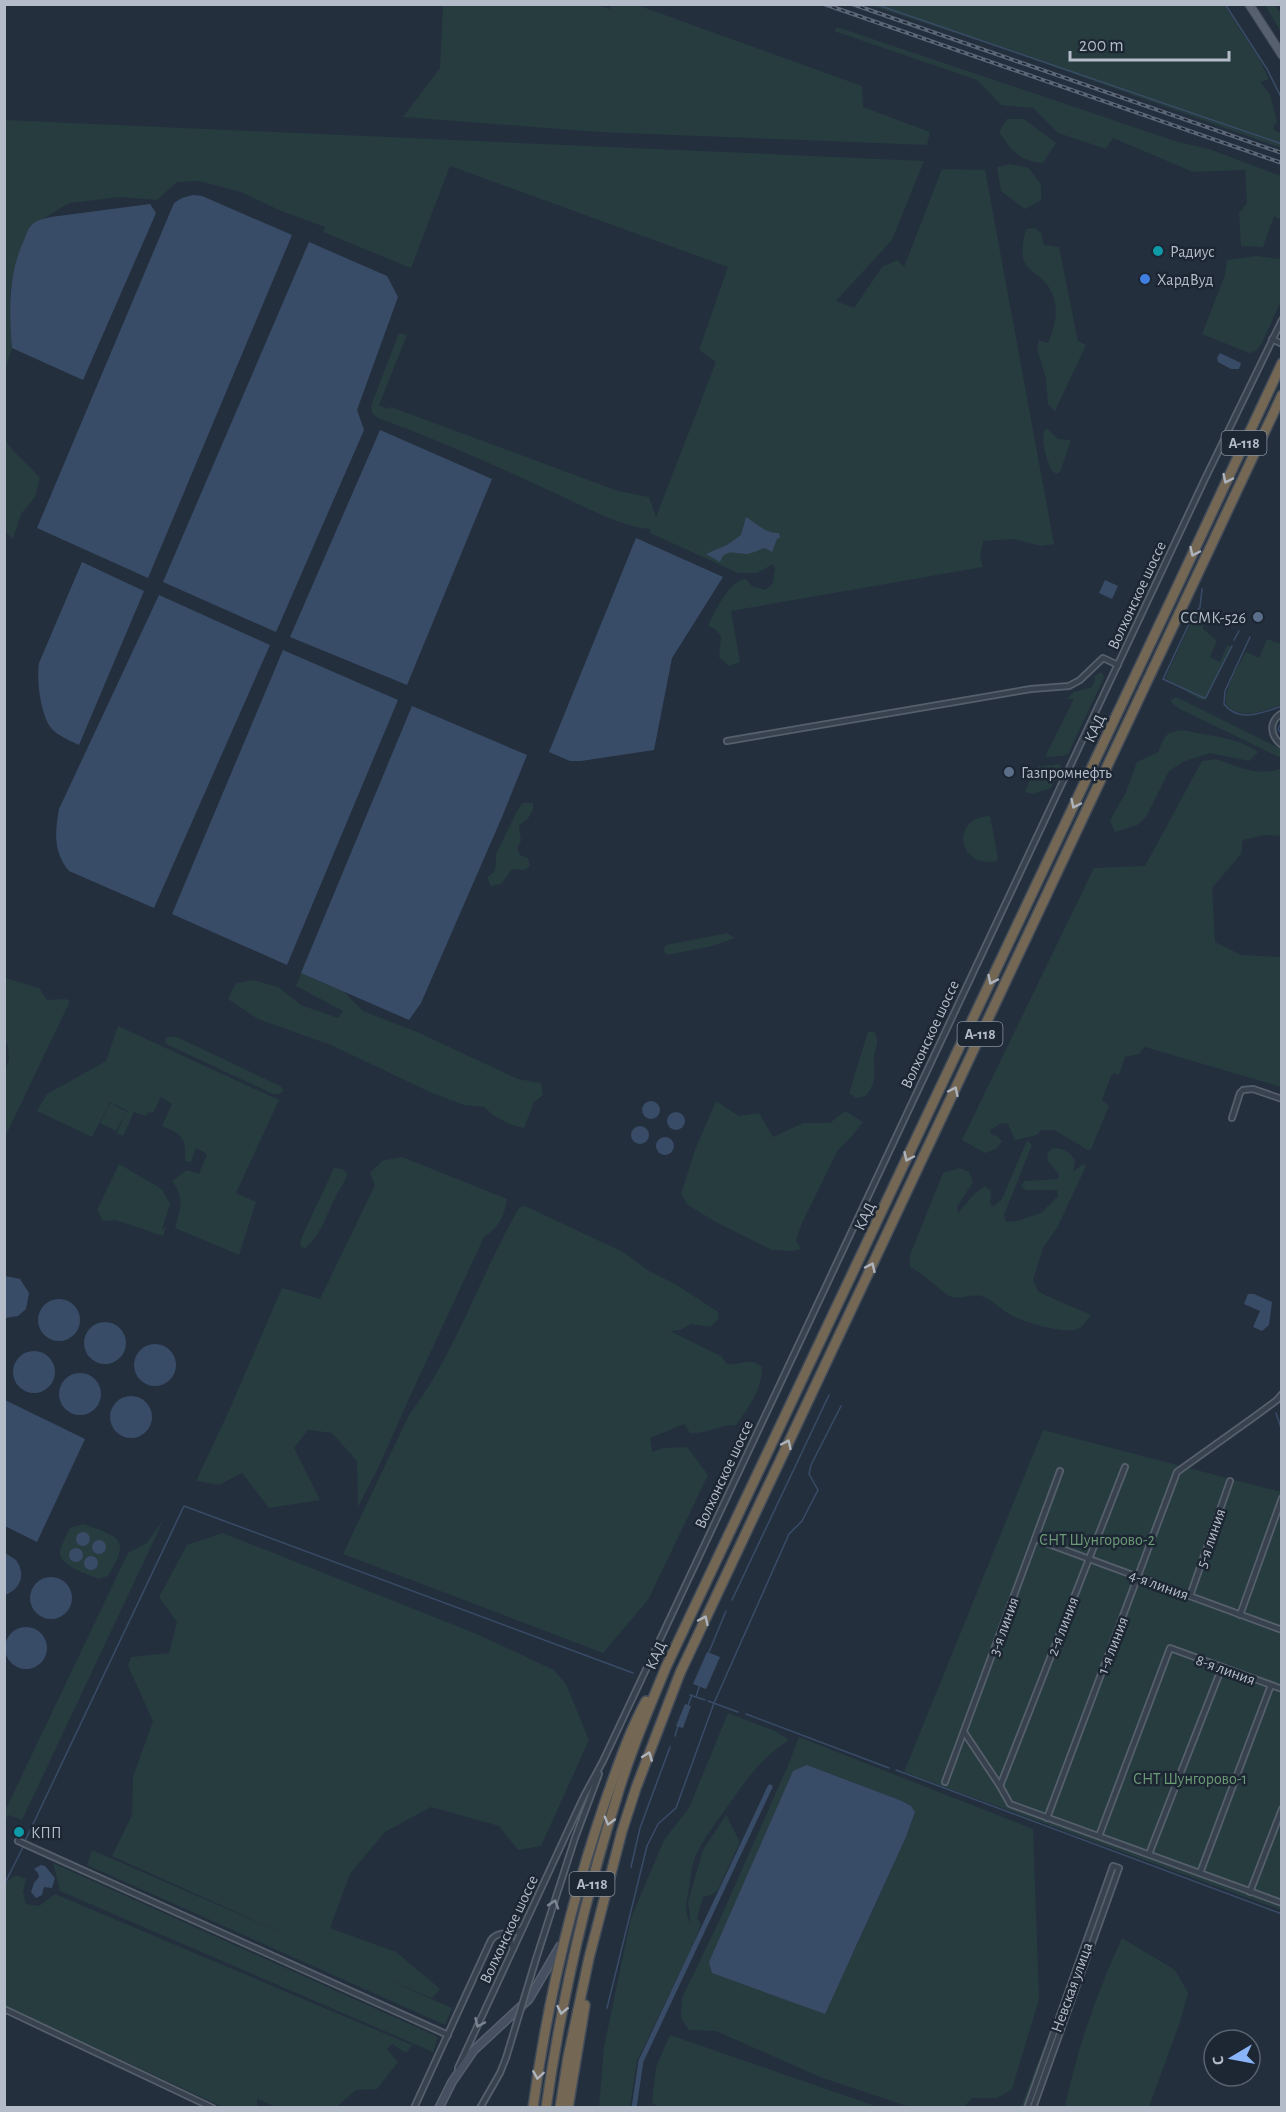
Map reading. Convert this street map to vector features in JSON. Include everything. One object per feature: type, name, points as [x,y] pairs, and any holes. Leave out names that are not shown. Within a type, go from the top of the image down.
[{"type":"highway","name":"КАД","points":[[546,2108],[562,2006],[599,1855],[620,1787],[666,1667],[1151,644],[1281,363]]},
{"type":"highway","name":"КАД","points":[[560,2108],[568,2056],[594,1937],[622,1831],[680,1673],[1281,395]]},
{"type":"highway","points":[[533,2108],[547,2022],[565,1936],[587,1854],[644,1704],[666,1667]]},
{"type":"highway","points":[[568,2108],[594,1937]]},
{"type":"main road","points":[[1249,4],[1281,55]]},
{"type":"main road","points":[[452,2082],[474,2050],[529,1999],[550,1967],[565,1936]]},
{"type":"main road","name":"Волхонское шоссе","points":[[439,2108],[452,2082]]},
{"type":"street","name":"Волхонское шоссе","points":[[452,2082],[584,1796],[603,1761],[1281,320]]},
{"type":"street","points":[[1272,339],[1281,344]]},
{"type":"street","points":[[727,741],[1031,689],[1069,686],[1080,680],[1103,658],[1118,665]]},
{"type":"street","points":[[1281,714],[1277,716],[1272,726],[1274,738],[1281,745]]},
{"type":"street","points":[[1232,1118],[1243,1090],[1253,1089],[1281,1099]]},
{"type":"street","name":"1-я линия","points":[[1047,1818],[1177,1472],[1256,1416],[1277,1400],[1281,1394]]},
{"type":"street","name":"2-я линия","points":[[1000,1786],[1125,1467]]},
{"type":"street","name":"3-я линия","points":[[945,1782],[1060,1471]]},
{"type":"street","name":"5-я линия","points":[[1190,1596],[1230,1481]]},
{"type":"street","points":[[1240,1615],[1281,1498]]},
{"type":"street","name":"4-я линия","points":[[1035,1539],[1281,1630]]},
{"type":"street","name":"8-я линия","points":[[1099,1836],[1170,1648],[1281,1689]]},
{"type":"street","points":[[1149,1854],[1222,1667]]},
{"type":"street","points":[[1200,1873],[1271,1685]]},
{"type":"street","points":[[963,1732],[1010,1804],[1281,1903]]},
{"type":"street","name":"Волхонское шоссе","points":[[480,2108],[506,2058],[575,1838],[603,1761]]},
{"type":"street","points":[[1250,1892],[1281,1809]]},
{"type":"street","points":[[18,1841],[448,2035]]},
{"type":"street","name":"Невская улица","points":[[1027,2108],[1116,1867],[1033,2108]]},
{"type":"street","points":[[414,2108],[491,1940],[494,1936],[518,1932],[524,1928]]},
{"type":"street","points":[[504,1934],[510,1939],[513,1950]]},
{"type":"street","points":[[4,2009],[213,2108]]},
{"type":"green space","points":[[443,5],[596,5],[610,9],[612,5],[637,5],[862,86],[863,107],[930,132],[927,145],[598,132],[403,117],[440,68]]},
{"type":"green space","points":[[869,5],[1224,5],[1258,57],[1269,79],[1260,82],[1270,94],[1277,122],[1273,127],[1275,131],[1281,133],[1281,148],[1001,48]]},
{"type":"green space","points":[[1265,5],[1275,5],[1281,14],[1281,32]]},
{"type":"green space","points":[[837,27],[1178,142],[1209,149],[1281,176],[1281,220],[1274,216],[1263,247],[1241,246],[1239,213],[1247,203],[1245,170],[1193,172],[1113,138],[1106,149],[1058,133],[1033,108],[1001,105],[977,80],[834,31]]},
{"type":"green space","points":[[1007,119],[1024,119],[1056,143],[1043,163],[1022,157],[1008,145],[999,132]]},
{"type":"green space","points":[[5,120],[924,161],[892,240],[836,301],[854,308],[882,267],[897,260],[904,267],[942,169],[985,170],[1054,544],[1041,546],[1014,539],[983,541],[980,557],[983,567],[731,611],[740,662],[729,666],[719,657],[721,636],[715,629],[708,626],[723,598],[740,581],[746,579],[752,586],[765,590],[773,583],[775,568],[773,564],[757,573],[738,573],[650,533],[651,529],[612,519],[464,452],[378,418],[372,413],[371,406],[399,333],[407,335],[379,405],[387,409],[391,407],[618,491],[649,497],[656,517],[716,362],[699,350],[728,267],[450,166],[411,268],[323,232],[325,227],[279,210],[241,192],[198,181],[177,182],[157,200],[121,197],[69,203],[30,227],[21,247],[13,275],[10,294],[12,348],[5,370]]},
{"type":"green space","points":[[1010,164],[1029,168],[1041,185],[1041,200],[1025,209],[1001,191],[997,167]]},
{"type":"green space","points":[[1035,228],[1041,233],[1044,245],[1059,247],[1078,341],[1086,345],[1055,411],[1048,404],[1046,378],[1037,350],[1039,340],[1048,343],[1055,319],[1055,303],[1044,281],[1024,261],[1023,253],[1026,229]]},
{"type":"green space","points":[[1257,256],[1281,259],[1281,301],[1262,343],[1256,351],[1249,353],[1202,334],[1225,275],[1227,260]]},
{"type":"green space","points":[[1046,428],[1058,439],[1071,440],[1060,472],[1057,474],[1053,472],[1046,456],[1043,438]]},
{"type":"green space","points":[[4,437],[11,448],[40,478],[35,497],[21,514],[13,539],[5,531]]},
{"type":"green space","points":[[1201,608],[1204,609],[1203,629],[1217,641],[1210,657],[1220,662],[1227,646],[1231,646],[1206,700],[1199,699],[1165,678],[1191,623]]},
{"type":"green space","points":[[1267,639],[1281,644],[1281,705],[1252,713],[1238,712],[1226,704],[1230,684],[1246,652],[1259,658]]},
{"type":"green space","points":[[1102,673],[1104,677],[1068,754],[1045,757],[1074,699],[1067,699],[1074,692],[1092,687],[1094,677]]},
{"type":"green space","points":[[1176,697],[1281,749],[1281,758],[1180,709],[1171,700]]},
{"type":"green space","points":[[1183,730],[1232,740],[1258,752],[1249,761],[1210,753],[1185,761],[1169,771],[1146,817],[1137,825],[1115,832],[1110,821],[1126,792],[1137,762],[1158,752],[1169,734]]},
{"type":"green space","points":[[1216,759],[1240,768],[1257,771],[1273,771],[1281,768],[1281,836],[1264,835],[1243,840],[1241,854],[1212,888],[1215,942],[1241,955],[1281,957],[1281,1087],[1145,1047],[1139,1054],[1125,1057],[1119,1075],[1114,1073],[1111,1076],[1102,1100],[1109,1106],[1091,1149],[1088,1150],[1054,1130],[1041,1130],[1037,1135],[1015,1140],[1008,1124],[1002,1123],[990,1130],[992,1135],[1002,1141],[996,1149],[985,1153],[962,1140],[1094,868],[1145,866],[1202,761]]},
{"type":"green space","points":[[1059,764],[1062,766],[1051,788],[1033,794],[1025,792],[1036,767]]},
{"type":"green space","points":[[523,803],[533,803],[533,810],[527,820],[519,825],[521,841],[517,848],[520,855],[528,858],[530,866],[525,870],[512,869],[501,884],[491,886],[487,877],[494,872],[496,854]]},
{"type":"green space","points":[[990,816],[997,861],[984,861],[973,857],[963,842],[964,833],[969,825],[977,819]]},
{"type":"green space","points":[[727,933],[735,938],[712,946],[667,955],[663,950],[666,945]]},
{"type":"green space","points":[[301,973],[343,991],[363,1011],[417,1032],[518,1079],[541,1083],[543,1095],[534,1102],[524,1128],[509,1124],[484,1107],[464,1105],[432,1093],[331,1045],[258,1019],[228,999],[236,983],[253,980],[278,987],[301,1005],[338,1018],[343,1011],[296,986]]},
{"type":"green space","points":[[5,978],[39,988],[47,1000],[70,1001],[5,1137],[5,1069],[9,1060],[8,1045],[5,1044]]},
{"type":"green space","points":[[118,1026],[279,1100],[236,1193],[256,1202],[239,1255],[175,1228],[180,1209],[180,1198],[172,1181],[187,1170],[199,1174],[207,1154],[196,1148],[191,1162],[185,1161],[185,1147],[182,1138],[162,1126],[172,1104],[161,1097],[153,1113],[149,1112],[146,1116],[134,1112],[123,1136],[117,1133],[125,1114],[116,1131],[100,1123],[110,1103],[128,1111],[110,1102],[92,1137],[37,1111],[47,1094],[106,1061]]},
{"type":"green space","points":[[868,1032],[874,1032],[877,1039],[874,1078],[866,1096],[856,1098],[849,1093]]},
{"type":"green space","points":[[167,1037],[177,1037],[280,1086],[284,1090],[280,1094],[273,1094],[166,1044]]},
{"type":"green space","points":[[716,1101],[739,1116],[759,1113],[773,1137],[803,1123],[830,1123],[845,1111],[863,1122],[838,1150],[802,1223],[796,1240],[801,1249],[772,1250],[714,1221],[688,1205],[681,1194],[695,1150]]},
{"type":"green space","points":[[1027,1140],[1032,1145],[1004,1215],[1006,1222],[1041,1213],[1058,1196],[1057,1190],[1026,1190],[1021,1186],[1025,1181],[1058,1179],[1059,1174],[1048,1161],[1047,1153],[1053,1148],[1063,1150],[1073,1157],[1075,1160],[1073,1172],[1083,1164],[1086,1166],[1058,1226],[1043,1248],[1033,1280],[1038,1291],[1091,1315],[1077,1329],[1061,1330],[1024,1321],[1007,1313],[984,1297],[952,1297],[910,1267],[910,1255],[943,1173],[959,1168],[969,1172],[973,1182],[957,1207],[958,1213],[974,1194],[985,1186],[991,1191],[990,1204],[994,1206],[1002,1199]]},
{"type":"green space","points":[[402,1157],[507,1199],[500,1221],[484,1237],[358,1507],[357,1461],[332,1433],[308,1430],[294,1448],[320,1500],[269,1508],[242,1473],[219,1485],[196,1481],[282,1288],[320,1299],[375,1185],[370,1173],[382,1161]]},
{"type":"green space","points":[[119,1164],[162,1189],[170,1204],[162,1229],[166,1228],[163,1236],[116,1220],[103,1221],[97,1210]]},
{"type":"green space","points":[[334,1168],[343,1169],[347,1175],[346,1178],[319,1232],[305,1248],[301,1247],[300,1241]]},
{"type":"green space","points":[[525,1206],[623,1252],[649,1271],[677,1285],[718,1312],[719,1318],[711,1327],[691,1324],[680,1330],[670,1331],[721,1356],[727,1364],[753,1362],[762,1367],[757,1390],[736,1425],[690,1433],[684,1424],[650,1438],[652,1452],[664,1448],[687,1447],[708,1475],[648,1600],[603,1653],[343,1554],[409,1415],[441,1366],[519,1208]]},
{"type":"green space","name":"СНТ Шунгорово-2","points":[[1043,1430],[1281,1492],[1281,1910],[904,1772]]},
{"type":"green space","points":[[164,1519],[22,1820],[8,1815],[5,1823],[5,1811],[128,1553],[147,1543]]},
{"type":"green space","points":[[83,1524],[106,1532],[119,1544],[118,1556],[108,1576],[98,1579],[81,1572],[68,1565],[60,1556],[70,1528]]},
{"type":"green space","points":[[223,1533],[479,1635],[554,1670],[566,1684],[589,1740],[541,1846],[518,1850],[499,1826],[431,1807],[385,1832],[350,1874],[330,1928],[396,1952],[440,1989],[432,1998],[386,1979],[452,2008],[445,2025],[87,1865],[92,1850],[289,1936],[112,1856],[132,1815],[133,1777],[153,1721],[128,1666],[131,1657],[169,1653],[177,1622],[159,1597],[187,1545]]},
{"type":"green space","points":[[728,1713],[775,1731],[789,1740],[769,1755],[753,1772],[698,1851],[693,1865],[686,1911],[691,1923],[688,1902],[703,1850],[726,1815],[740,1842],[718,1890],[712,1895],[703,1897],[697,1918],[701,1924],[694,1943],[691,1944],[693,1945],[637,2061],[630,2107],[599,2107],[604,2047],[631,1918],[664,1840],[689,1808]]},
{"type":"green space","points":[[799,1737],[1033,1829],[1039,1999],[1012,2089],[997,2098],[972,2098],[964,2107],[910,2107],[820,2077],[716,2031],[689,2030],[681,2018],[682,1998],[721,1917]],"holes":[[[807,1765],[911,1806],[915,1812],[852,1956]]]},
{"type":"green space","points":[[53,1863],[438,2037],[433,2052],[60,1891]]},
{"type":"green space","points":[[16,1875],[26,1879],[23,1892],[26,1904],[39,1906],[55,1894],[412,2045],[406,2053],[392,2044],[387,2049],[398,2062],[377,2089],[356,2090],[336,2107],[276,2107],[257,2099],[257,2107],[223,2107],[5,2006],[5,1883]]},
{"type":"green space","points":[[1122,1938],[1175,1970],[1188,1993],[1180,2022],[1149,2107],[1065,2107],[1075,2064],[1089,2021]]},
{"type":"green space","points":[[670,2035],[878,2107],[659,2107],[652,2103],[656,2067]]},
{"type":"green space","points":[[1044,2046],[1046,2048],[1024,2107],[1021,2107]]},
{"type":"water","points":[[193,195],[202,196],[292,235],[148,578],[37,528],[174,203]]},
{"type":"water","points":[[150,204],[156,213],[83,380],[12,348],[10,306],[12,280],[27,231],[32,225],[39,220],[51,217]]},
{"type":"water","points":[[309,242],[387,276],[398,297],[357,410],[364,430],[276,632],[163,582]]},
{"type":"water","points":[[1220,353],[1241,363],[1239,369],[1231,369],[1218,362],[1217,358]]},
{"type":"water","points":[[380,430],[492,479],[407,685],[290,637]]},
{"type":"water","points":[[746,517],[765,530],[779,533],[780,538],[777,539],[772,552],[765,548],[747,554],[730,553],[726,554],[720,562],[706,554],[727,545],[741,535]]},
{"type":"water","points":[[636,538],[723,577],[672,658],[654,750],[570,761],[549,752]]},
{"type":"water","points":[[82,562],[144,591],[79,745],[60,735],[50,726],[40,699],[38,670]]},
{"type":"water","points":[[1105,580],[1118,586],[1112,599],[1099,593]]},
{"type":"water","points":[[159,595],[270,645],[154,908],[69,871],[60,857],[56,834],[59,809]]},
{"type":"water","points":[[283,650],[398,700],[287,965],[172,914]]},
{"type":"water","points":[[412,706],[527,755],[421,1003],[409,1020],[301,973]]},
{"type":"water","points":[[647,1101],[655,1101],[660,1106],[658,1117],[647,1119],[642,1114],[642,1106]]},
{"type":"water","points":[[672,1112],[680,1112],[685,1117],[683,1128],[672,1130],[667,1125],[667,1117]]},
{"type":"water","points":[[636,1126],[644,1126],[649,1131],[647,1142],[636,1144],[631,1139],[631,1131]]},
{"type":"water","points":[[661,1137],[669,1137],[674,1142],[672,1153],[661,1155],[656,1150],[656,1142]]},
{"type":"water","points":[[5,1276],[20,1279],[29,1293],[26,1309],[18,1316],[5,1318]]},
{"type":"water","points":[[1248,1294],[1254,1294],[1272,1302],[1269,1325],[1262,1331],[1253,1327],[1260,1311],[1244,1304]]},
{"type":"water","points":[[59,1299],[67,1300],[74,1305],[79,1312],[79,1328],[74,1335],[67,1340],[59,1341],[51,1340],[44,1335],[39,1328],[38,1320],[39,1312],[44,1305],[51,1300]]},
{"type":"water","points":[[105,1322],[113,1323],[120,1328],[125,1335],[125,1351],[120,1358],[113,1363],[105,1364],[97,1363],[90,1358],[85,1351],[84,1343],[85,1335],[90,1328],[97,1323]]},
{"type":"water","points":[[155,1344],[163,1345],[170,1350],[175,1357],[175,1373],[170,1380],[163,1385],[155,1386],[147,1385],[140,1380],[135,1373],[134,1365],[135,1357],[140,1350],[147,1345]]},
{"type":"water","points":[[34,1351],[42,1352],[49,1357],[54,1364],[54,1380],[49,1387],[42,1392],[34,1393],[26,1392],[19,1387],[14,1380],[13,1372],[14,1364],[19,1357],[26,1352]]},
{"type":"water","points":[[80,1373],[88,1374],[95,1379],[100,1386],[100,1402],[95,1409],[88,1414],[80,1415],[72,1414],[65,1409],[60,1402],[59,1394],[60,1386],[65,1379],[72,1374]]},
{"type":"water","points":[[131,1396],[139,1397],[146,1402],[151,1409],[151,1425],[146,1432],[139,1437],[131,1438],[123,1437],[116,1432],[111,1425],[110,1417],[111,1409],[116,1402],[123,1397]]},
{"type":"water","points":[[5,1400],[85,1439],[37,1542],[5,1526]]},
{"type":"water","points":[[80,1532],[86,1532],[90,1539],[86,1546],[80,1546],[76,1542],[76,1536]]},
{"type":"water","points":[[96,1540],[102,1540],[106,1547],[102,1554],[96,1554],[92,1550],[92,1544]]},
{"type":"water","points":[[73,1548],[79,1548],[83,1555],[79,1562],[73,1562],[69,1558],[69,1552]]},
{"type":"water","points":[[5,1553],[16,1560],[21,1576],[15,1589],[5,1595]]},
{"type":"water","points":[[88,1556],[94,1556],[98,1563],[94,1570],[88,1570],[84,1566],[84,1560]]},
{"type":"water","points":[[51,1577],[59,1578],[66,1583],[71,1590],[71,1606],[66,1613],[59,1618],[51,1619],[43,1618],[36,1613],[31,1606],[30,1598],[31,1590],[36,1583],[43,1578]]},
{"type":"water","points":[[26,1627],[34,1628],[41,1633],[46,1640],[46,1656],[41,1663],[34,1668],[26,1669],[18,1668],[11,1663],[6,1656],[5,1648],[6,1640],[11,1633],[18,1628]]},
{"type":"water","points":[[707,1652],[720,1657],[706,1689],[693,1684]]},
{"type":"water","points":[[685,1704],[691,1706],[683,1728],[676,1726]]},
{"type":"water","points":[[807,1765],[902,1801],[911,1806],[915,1812],[906,1837],[825,2014],[712,1973],[709,1962],[793,1771]]},
{"type":"water","points":[[41,1865],[45,1866],[55,1878],[52,1888],[44,1887],[42,1895],[36,1898],[31,1892],[39,1877],[34,1869]]},
{"type":"waterway","points":[[875,4],[1282,144]]},
{"type":"waterway","points":[[1225,4],[1267,69],[1282,99]]},
{"type":"waterway","points":[[1202,589],[1200,607],[1189,624],[1163,679],[1204,698],[1232,646]]},
{"type":"waterway","points":[[1234,640],[1239,631]]},
{"type":"waterway","points":[[1250,637],[1225,691],[1224,704],[1230,710],[1243,715],[1282,706]]},
{"type":"waterway","points":[[1282,721],[1278,729],[1282,735]]},
{"type":"waterway","points":[[732,1600],[829,1395]]},
{"type":"waterway","points":[[607,2008],[647,1846],[658,1824],[676,1808],[714,1703],[789,1534],[802,1521],[818,1490],[809,1474],[811,1465],[841,1406]]},
{"type":"waterway","points":[[1276,1413],[1282,1431]]},
{"type":"waterway","points":[[25,1841],[184,1506],[633,1673]]},
{"type":"waterway","points":[[709,1652],[726,1611]]},
{"type":"waterway","points":[[696,1697],[699,1687]]},
{"type":"waterway","points":[[690,1695],[705,1700]]},
{"type":"waterway","points":[[688,1705],[692,1695]]},
{"type":"waterway","points":[[708,1701],[738,1712]]},
{"type":"waterway","points":[[746,1714],[889,1768]]},
{"type":"waterway","points":[[675,1736],[678,1726]]},
{"type":"waterway","points":[[631,1867],[640,1828],[670,1747]]},
{"type":"waterway","points":[[896,1770],[1282,1914]]},
{"type":"waterway","points":[[634,2108],[641,2061],[770,1787]]},
{"type":"waterway","points":[[4,1885],[23,1847]]},
{"type":"railway","points":[[824,4],[1282,163]]},
{"type":"railway","points":[[852,4],[1282,153]]},
{"type":"place","name":"Радиус","points":[[1158,251]]},
{"type":"place","name":"ХардВуд","points":[[1145,279]]},
{"type":"place","name":"ССМК-526","points":[[1258,617]]},
{"type":"place","name":"Газпромнефть","points":[[1009,772]]},
{"type":"place","name":"КПП","points":[[19,1832]]},
{"type":"park label","name":"СНТ Шунгорово-1","points":[[1190,1778]]}]
